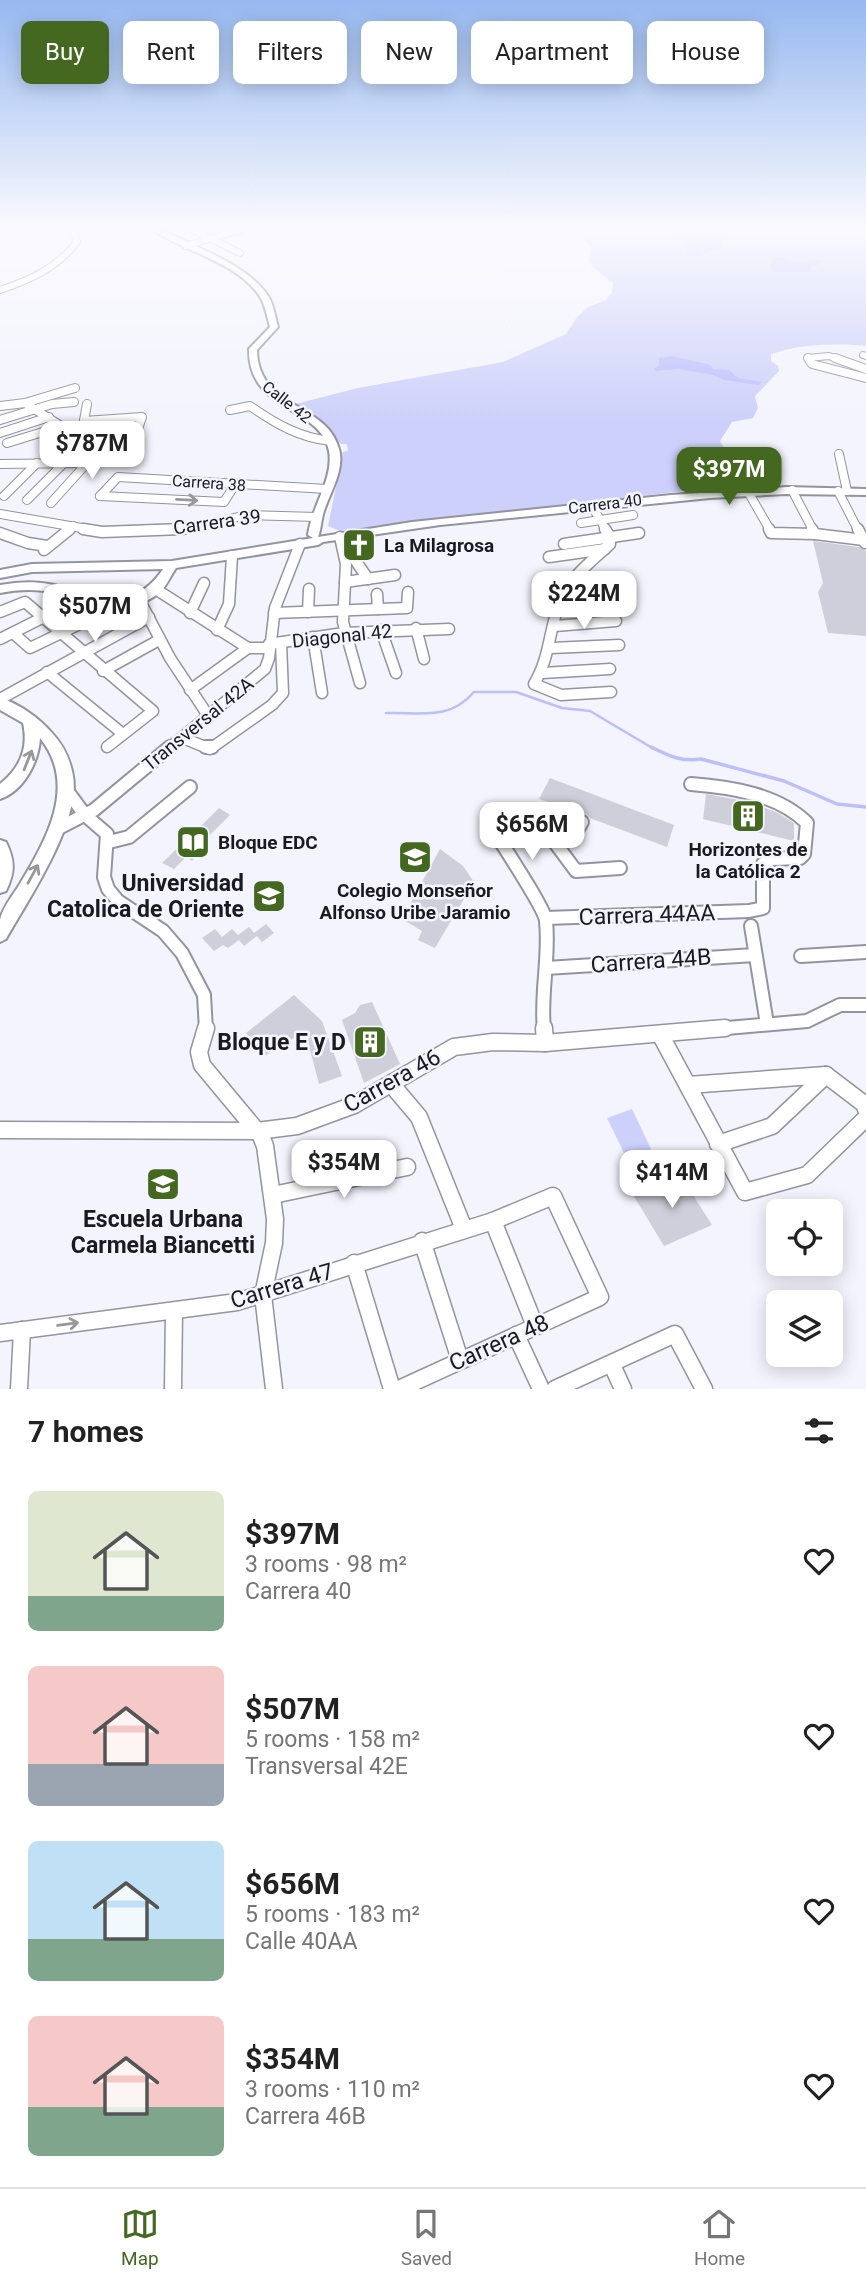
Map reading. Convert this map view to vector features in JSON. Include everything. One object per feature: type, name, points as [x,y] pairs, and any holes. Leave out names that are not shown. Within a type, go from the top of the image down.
[{"type":"main road","name":"Calle 42","points":[[259,291],[263,294],[274,327],[253,349],[254,374],[272,393],[320,428],[331,441]]},
{"type":"main road","points":[[324,539],[317,518],[334,463],[331,441]]},
{"type":"main road","name":"Carrera 40","points":[[0,574],[32,568],[172,565],[392,528],[665,496],[792,489],[866,492]]},
{"type":"main road","points":[[0,589],[27,585],[108,600],[140,601],[157,590],[172,565]]},
{"type":"main road","points":[[0,701],[29,718],[50,735],[57,744],[68,772],[68,792],[57,829],[0,934]]},
{"type":"main road","points":[[0,793],[22,773],[29,760],[34,732],[29,718]]},
{"type":"main road","points":[[0,847],[5,861],[0,886]]},
{"type":"street","points":[[866,369],[829,356],[808,358],[812,364],[866,378]]},
{"type":"street","points":[[0,406],[25,403],[75,388]]},
{"type":"street","points":[[0,420],[74,402]]},
{"type":"street","points":[[25,403],[65,429]]},
{"type":"street","points":[[82,431],[87,404]]},
{"type":"street","points":[[230,410],[248,405],[285,430],[304,437],[331,441]]},
{"type":"street","points":[[0,433],[49,417]]},
{"type":"street","points":[[7,443],[65,429],[138,429],[142,417],[84,421]]},
{"type":"street","points":[[747,490],[771,533],[864,539],[843,491],[839,454]]},
{"type":"street","points":[[4,495],[37,463]]},
{"type":"street","points":[[27,500],[64,463]]},
{"type":"street","points":[[0,464],[87,463],[51,503]]},
{"type":"street","points":[[757,469],[764,490]]},
{"type":"street","name":"Carrera 38","points":[[100,496],[116,477],[235,487],[327,489]]},
{"type":"street","points":[[164,499],[174,480]]},
{"type":"street","name":"Carrera 39","points":[[100,496],[226,501],[235,487]]},
{"type":"street","points":[[792,489],[815,534]]},
{"type":"street","points":[[592,506],[610,537],[610,544],[571,581],[559,602],[551,648],[542,673],[534,684],[546,694],[563,696],[611,692]]},
{"type":"street","name":"Carrera 39","points":[[0,514],[91,531],[117,532],[198,528],[245,514],[317,518]]},
{"type":"street","points":[[581,523],[633,515]]},
{"type":"street","points":[[21,517],[4,535],[45,549],[73,526]]},
{"type":"street","points":[[564,544],[639,533]]},
{"type":"street","points":[[324,539],[368,579]]},
{"type":"street","points":[[324,539],[345,583],[344,633],[360,683]]},
{"type":"street","name":"Transversal 42A","points":[[57,829],[102,803],[265,669],[273,645],[274,613],[324,539]]},
{"type":"street","points":[[549,557],[606,549]]},
{"type":"street","points":[[217,630],[227,617],[233,585],[232,556]]},
{"type":"street","points":[[345,583],[395,575]]},
{"type":"street","points":[[571,581],[614,578]]},
{"type":"street","points":[[190,613],[204,583]]},
{"type":"street","points":[[308,612],[309,589]]},
{"type":"street","points":[[157,590],[248,648],[190,690]]},
{"type":"street","points":[[274,613],[407,608],[408,592]]},
{"type":"street","points":[[377,594],[378,609]]},
{"type":"street","points":[[559,602],[620,599]]},
{"type":"street","points":[[140,601],[159,639],[209,717]]},
{"type":"street","points":[[0,612],[23,602],[153,711],[107,747]]},
{"type":"street","points":[[0,701],[81,652],[149,617]]},
{"type":"street","points":[[0,639],[42,618]]},
{"type":"street","points":[[13,633],[30,648],[88,620]]},
{"type":"street","points":[[555,626],[616,621]]},
{"type":"street","points":[[416,628],[424,659]]},
{"type":"street","name":"Diagonal 42","points":[[248,648],[344,633],[416,628],[449,629]]},
{"type":"street","points":[[381,631],[396,673]]},
{"type":"street","points":[[313,637],[322,693]]},
{"type":"street","points":[[103,671],[159,639]]},
{"type":"street","name":"Transversal 42A","points":[[183,738],[209,749],[272,705],[284,693],[273,645]]},
{"type":"street","points":[[551,648],[619,645]]},
{"type":"street","points":[[542,673],[610,669]]},
{"type":"street","points":[[47,672],[123,734]]},
{"type":"street","name":"Carrera 44AA","points":[[546,918],[761,909],[765,904],[763,864],[772,859],[800,858],[804,854],[807,823],[790,808],[718,785],[691,784]]},
{"type":"street","points":[[109,842],[129,837],[190,787]]},
{"type":"street","points":[[68,792],[85,815],[102,826],[107,834],[109,842],[104,877],[108,889],[118,901],[163,931],[182,953],[204,995],[206,1030],[199,1052],[202,1065],[257,1131],[265,1146],[273,1195],[274,1243],[262,1295],[274,1389]]},
{"type":"street","points":[[102,803],[102,826]]},
{"type":"street","points":[[545,1043],[542,1011],[546,968],[546,918],[489,823],[533,813],[576,871],[620,868]]},
{"type":"street","points":[[552,838],[578,830],[582,822]]},
{"type":"street","points":[[751,926],[767,1024]]},
{"type":"street","points":[[801,956],[866,952]]},
{"type":"street","name":"Carrera 44B","points":[[546,968],[755,955]]},
{"type":"street","name":"Carrera 46","points":[[0,1130],[257,1131],[311,1122],[354,1105],[454,1047],[494,1042],[545,1043],[807,1021],[841,1005],[866,1005]]},
{"type":"street","points":[[660,1034],[745,1192],[807,1175],[866,1118]]},
{"type":"street","points":[[688,1085],[826,1075],[864,1104],[866,1109]]},
{"type":"street","points":[[718,1144],[772,1126],[826,1075]]},
{"type":"street","points":[[392,1085],[419,1117],[464,1230]]},
{"type":"street","points":[[273,1195],[407,1167]]},
{"type":"street","name":"Carrera 47","points":[[0,1333],[237,1302],[422,1241],[493,1221],[554,1196],[600,1297]]},
{"type":"street","points":[[493,1221],[536,1326]]},
{"type":"street","points":[[422,1241],[460,1360]]},
{"type":"street","points":[[354,1263],[393,1389]]},
{"type":"street","name":"Carrera 48","points":[[399,1389],[600,1297]]},
{"type":"street","points":[[173,1389],[174,1311]]},
{"type":"street","points":[[19,1389],[22,1330]]},
{"type":"street","points":[[555,1389],[675,1334],[704,1389]]},
{"type":"street","points":[[516,1335],[541,1389]]},
{"type":"street","points":[[612,1365],[624,1389]]},
{"type":"shaded area","points":[[866,291],[866,346],[804,347],[771,355],[771,361],[778,366],[779,371],[755,396],[758,408],[753,418],[732,422],[720,441],[728,455],[738,488],[684,491],[340,531],[328,526],[343,452],[348,451],[347,444],[341,444],[317,417],[296,404],[358,388],[503,362],[566,334],[577,317],[588,307],[606,300],[612,292]]},
{"type":"shaded area","points":[[671,356],[711,365],[713,369],[729,370],[738,378],[762,382],[759,385],[679,369],[654,369],[659,365],[659,358]]},
{"type":"shaded area","points":[[632,1109],[651,1149],[627,1159],[607,1118]]},
{"type":"building","points":[[813,541],[859,547],[866,551],[866,636],[828,633],[818,592],[823,583]]},
{"type":"building","points":[[550,778],[674,825],[667,847],[590,818],[586,814],[539,799]]},
{"type":"building","name":"Horizontes de la Católica 2","points":[[706,794],[750,802],[778,813],[794,823],[794,841],[703,819]]},
{"type":"building","name":"Bloque EDC","points":[[219,808],[230,815],[195,850],[200,852],[192,861],[186,857],[174,869],[162,863],[191,835],[187,833],[193,826],[198,829]]},
{"type":"building","points":[[440,849],[463,866],[474,882],[435,948],[418,940],[422,931],[402,919]]},
{"type":"building","points":[[266,924],[274,933],[262,942],[257,936],[244,946],[239,940],[228,948],[223,945],[214,951],[202,938],[215,929],[222,937],[232,929],[238,935],[249,927],[254,933]]},
{"type":"building","points":[[294,995],[322,1021],[342,1076],[319,1084],[305,1031],[266,1055],[246,1033]]},
{"type":"building","name":"Bloque E y D","points":[[372,1002],[400,1064],[364,1083],[342,1020],[355,1013],[360,1005]]},
{"type":"building","points":[[681,1176],[712,1225],[664,1246],[632,1193]]},
{"type":"waterway","points":[[386,713],[434,713],[455,707],[474,692],[516,692],[562,708],[590,711],[654,749]]},
{"type":"waterway","points":[[651,747],[675,758],[701,759],[784,781],[837,804],[866,807]]},
{"type":"place","name":"La Milagrosa","points":[[359,545]]},
{"type":"place","name":"Horizontes de la Católica 2","points":[[748,816]]},
{"type":"place","name":"Bloque EDC","points":[[193,842]]},
{"type":"place","name":"Colegio Monseñor Alfonso Uribe Jaramio","points":[[415,857]]},
{"type":"place","name":"Universidad Catolica de Oriente","points":[[269,896]]},
{"type":"place","name":"Bloque E y D","points":[[370,1042]]},
{"type":"place","name":"Escuela Urbana Carmela Biancetti","points":[[163,1184]]}]
